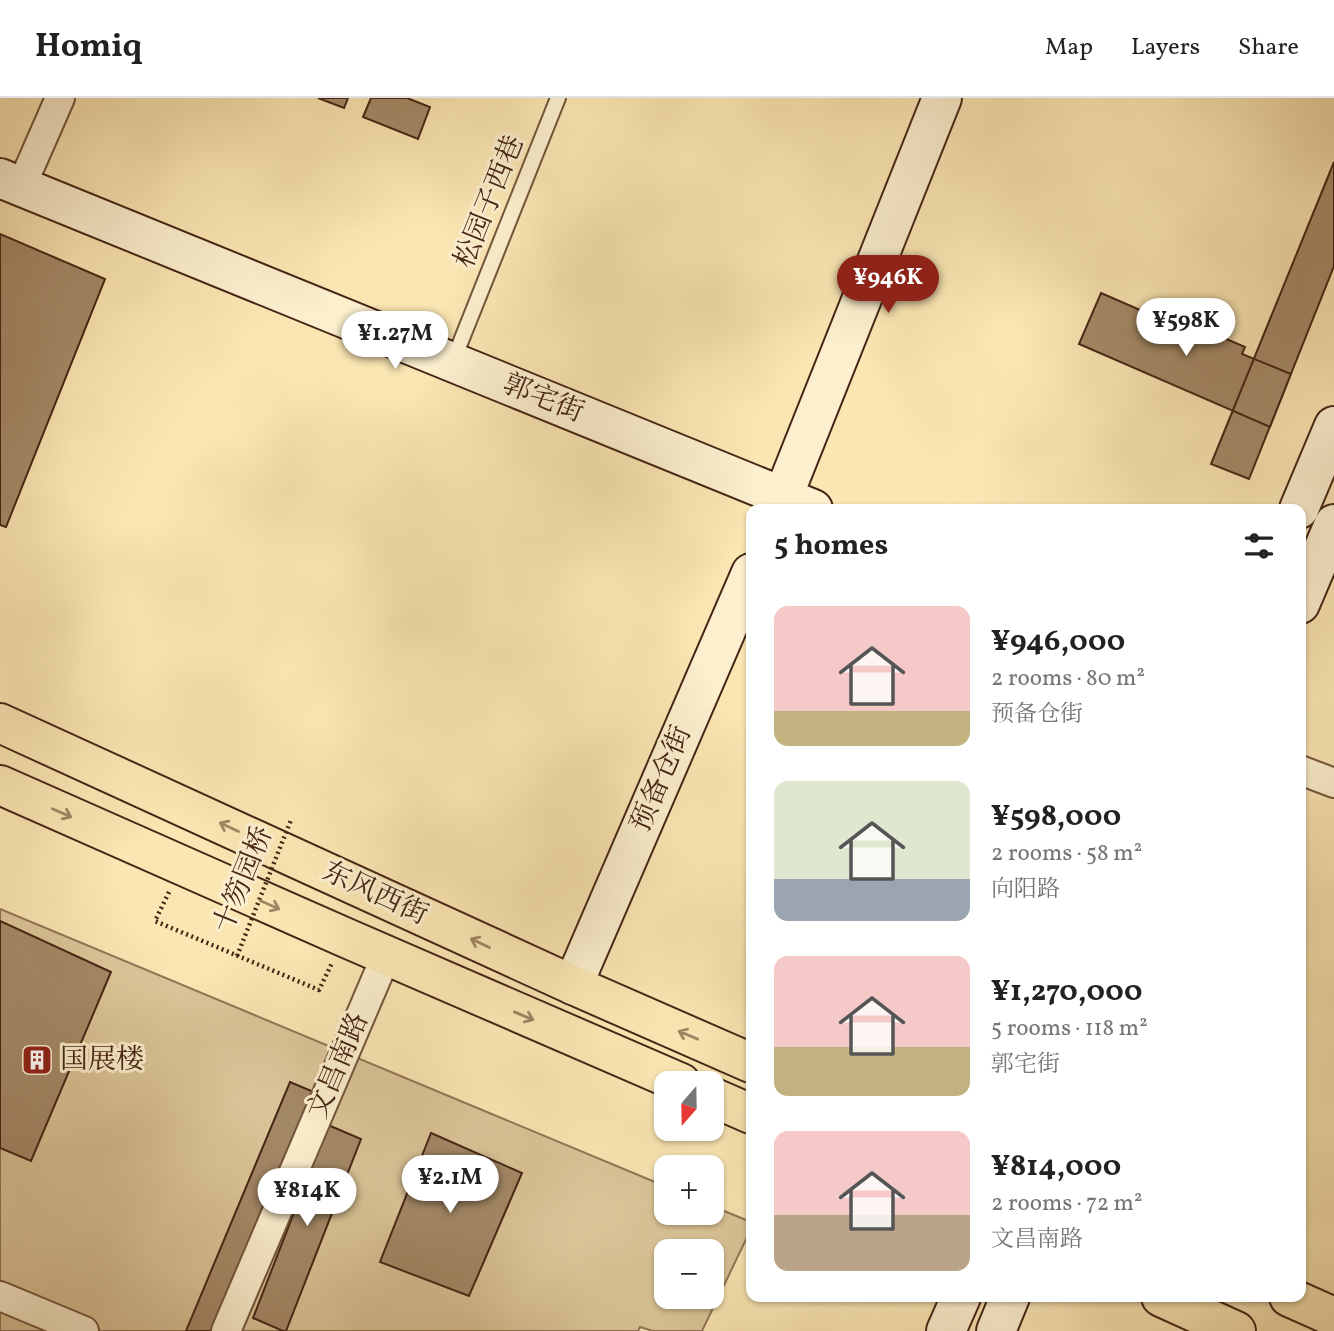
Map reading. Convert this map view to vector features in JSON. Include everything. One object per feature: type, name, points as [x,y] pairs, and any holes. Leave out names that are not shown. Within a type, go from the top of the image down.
[{"type":"main road","name":"东风西街","points":[[0,723],[573,985],[746,1061]]},
{"type":"main road","name":"东风西街","points":[[0,785],[654,1071]]},
{"type":"main road","points":[[724,1102],[746,1112]]},
{"type":"main road","points":[[1172,1302],[1236,1331]]},
{"type":"main road","points":[[1300,1302],[1334,1317]]},
{"type":"street","points":[[10,182],[61,98]]},
{"type":"street","points":[[792,504],[943,98]]},
{"type":"street","name":"郭宅街","points":[[10,182],[452,362],[790,504]]},
{"type":"street","points":[[1301,504],[1334,426]]},
{"type":"street","points":[[1306,590],[1334,524]]},
{"type":"street","name":"预备仓街","points":[[573,985],[746,585]]},
{"type":"street","points":[[1306,772],[1334,783]]},
{"type":"street","name":"文昌南路","points":[[226,1331],[386,956]]},
{"type":"street","points":[[0,1296],[84,1331]]},
{"type":"street","points":[[946,1331],[959,1302]]},
{"type":"street","points":[[996,1331],[1008,1302]]},
{"type":"lane","name":"松园子西巷","points":[[452,362],[558,98]]},
{"type":"path","name":"十笏园桥","points":[[237,956],[291,820]]},
{"type":"path","points":[[155,921],[319,990]]},
{"type":"shaded area","points":[[0,909],[654,1182],[654,1225],[724,1225],[724,1211],[746,1220],[746,1239],[724,1285],[724,1239],[654,1239],[654,1309],[713,1309],[702,1331],[653,1331],[640,1327],[638,1331],[0,1331]]},
{"type":"building","points":[[318,98],[348,98],[344,108]]},
{"type":"building","points":[[371,98],[407,98],[430,107],[418,139],[363,117]]},
{"type":"building","points":[[1334,162],[1334,266],[1249,479],[1211,464]]},
{"type":"building","points":[[0,234],[105,279],[6,527],[0,525]]},
{"type":"building","points":[[1101,293],[1156,317],[1160,310],[1245,347],[1242,354],[1291,374],[1270,427],[1079,344]]},
{"type":"building","name":"国展楼","points":[[0,921],[111,972],[31,1161],[0,1148]]},
{"type":"building","points":[[290,1082],[321,1095],[220,1331],[186,1331]]},
{"type":"building","points":[[328,1125],[361,1139],[286,1331],[283,1331],[253,1318]]},
{"type":"building","points":[[431,1133],[522,1173],[469,1296],[380,1262]]},
{"type":"place","name":"国展楼","points":[[37,1060]]}]
